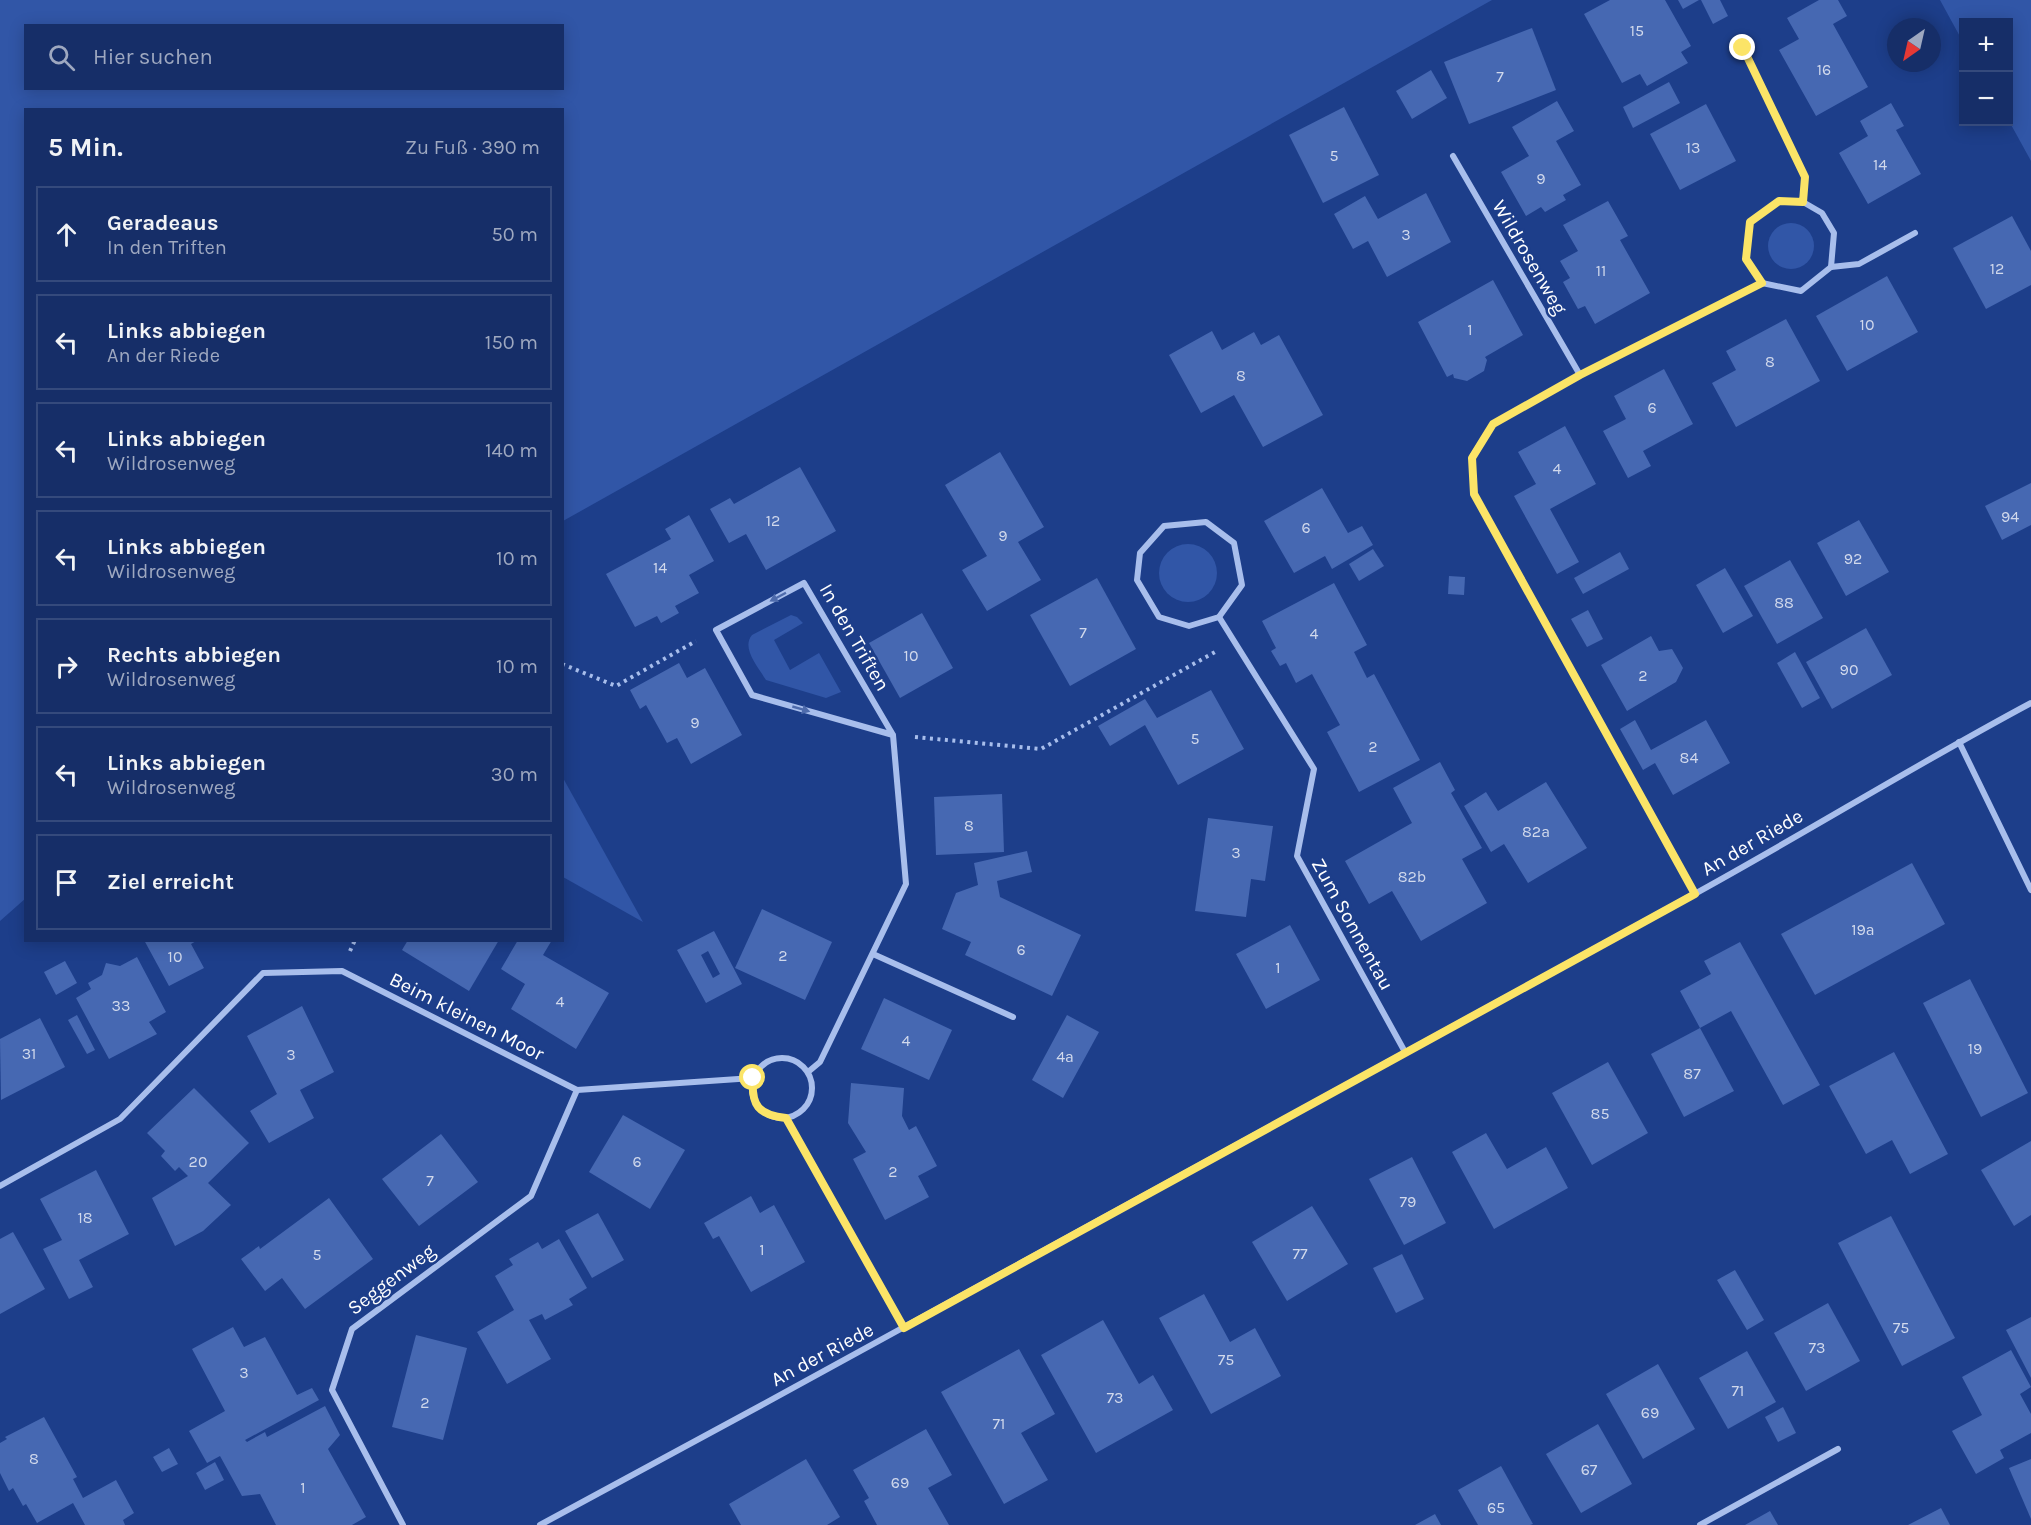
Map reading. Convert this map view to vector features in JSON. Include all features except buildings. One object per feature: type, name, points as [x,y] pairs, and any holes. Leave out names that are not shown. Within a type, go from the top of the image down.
[{"type":"street","points":[[1743,48],[1805,177],[1803,202]]},
{"type":"street","name":"Wildrosenweg","points":[[1453,156],[1580,375]]},
{"type":"street","points":[[1762,283],[1746,259],[1750,222],[1779,201],[1803,202],[1822,213],[1834,233],[1831,267]]},
{"type":"street","points":[[1695,894],[1474,494],[1472,458],[1493,424],[1580,375],[1762,283],[1802,291],[1831,267],[1859,264],[1915,233]]},
{"type":"street","points":[[1206,522],[1234,543],[1242,585],[1220,617],[1189,627],[1159,617],[1137,580],[1140,553],[1164,526],[1206,522]]},
{"type":"street","name":"In den Triften","points":[[716,630],[804,583],[893,735],[906,884],[820,1062],[808,1072]]},
{"type":"street","name":"Zum Sonnentau","points":[[1220,617],[1314,770],[1297,856],[1405,1052]]},
{"type":"street","points":[[716,630],[752,695],[893,735]]},
{"type":"street","name":"An der Riede","points":[[540,1525],[1695,894],[2031,703]]},
{"type":"street","points":[[1959,742],[2031,890]]},
{"type":"street","points":[[873,954],[1013,1017]]},
{"type":"street","name":"Beim kleinen Moor","points":[[0,1186],[120,1119],[263,973],[342,971],[577,1090]]},
{"type":"street","points":[[778,1057],[795,1060],[808,1072],[812,1086],[809,1101],[800,1112],[786,1118],[770,1116],[758,1107],[752,1093],[753,1078],[763,1064],[778,1057]]},
{"type":"street","points":[[577,1090],[753,1078]]},
{"type":"street","name":"Seggenweg","points":[[402,1525],[332,1390],[352,1329],[531,1196],[577,1090]]},
{"type":"street","points":[[786,1118],[904,1328]]},
{"type":"street","points":[[1700,1525],[1838,1449]]},
{"type":"path","points":[[564,665],[616,686],[716,630]]},
{"type":"path","points":[[893,735],[1041,749],[1236,641]]},
{"type":"shaded area","points":[[0,0],[1492,0],[564,520],[564,108],[24,108],[24,900],[0,921]]},
{"type":"shaded area","points":[[1940,0],[2031,0],[2031,161],[2012,126],[2013,18],[1959,18],[1959,35]]},
{"type":"shaded area","points":[[1791,223],[1807,230],[1814,246],[1807,262],[1791,269],[1775,262],[1768,246],[1775,230]]},
{"type":"shaded area","points":[[1182,544],[1194,544],[1209,552],[1217,567],[1217,579],[1209,594],[1194,602],[1182,602],[1167,594],[1159,579],[1159,567],[1167,552]]},
{"type":"shaded area","points":[[791,615],[803,623],[774,640],[790,670],[819,653],[841,692],[826,698],[766,680],[749,652],[749,640],[752,635]]},
{"type":"shaded area","points":[[564,780],[643,922],[564,878]]},
{"type":"route","points":[[753,1078],[752,1093],[758,1107],[770,1116],[786,1118],[904,1328],[1695,894],[1474,494],[1472,458],[1493,424],[1580,375],[1762,283],[1746,259],[1750,222],[1779,201],[1803,202],[1805,177],[1743,48]]}]
